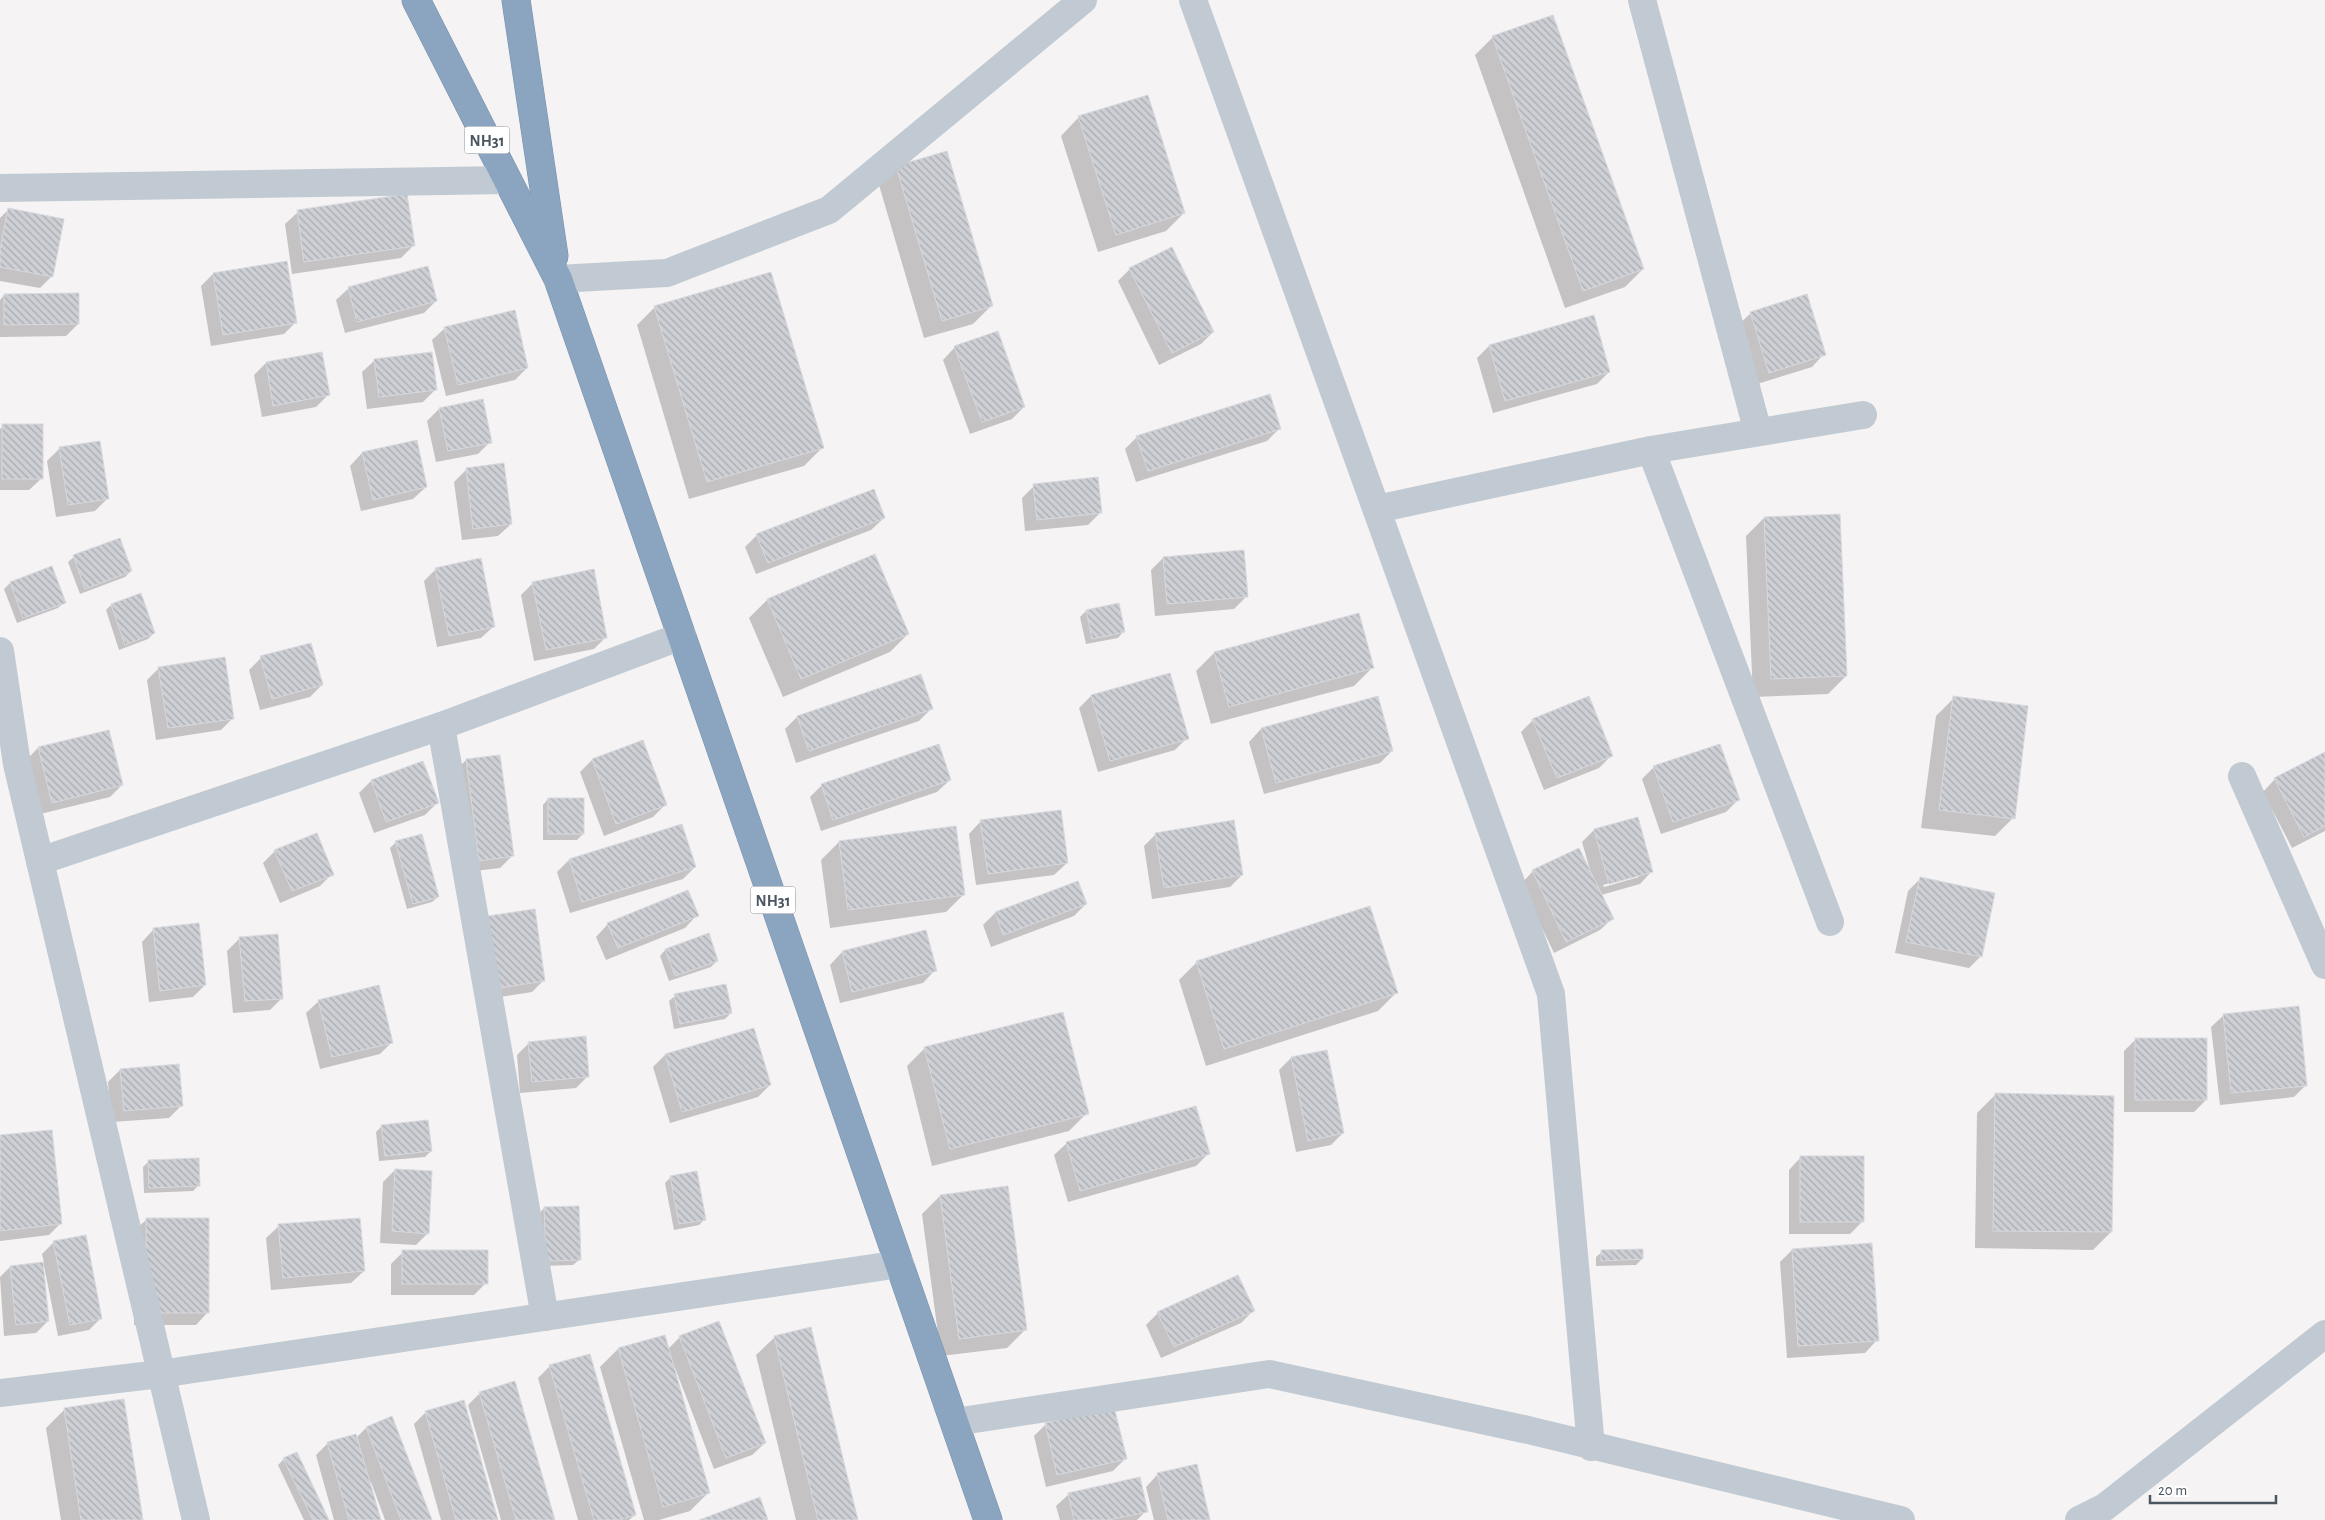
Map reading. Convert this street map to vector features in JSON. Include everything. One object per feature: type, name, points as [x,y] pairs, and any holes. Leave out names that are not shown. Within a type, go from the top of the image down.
[{"type":"highway","name":"NH31","points":[[416,0],[558,280],[988,1520]]},
{"type":"highway","name":"NH31","points":[[516,0],[558,280]]},
{"type":"street","points":[[558,280],[667,273],[829,210],[1083,0]]},
{"type":"street","points":[[1193,0],[1551,994],[1591,1447]]},
{"type":"street","points":[[1642,0],[1758,432]]},
{"type":"street","points":[[0,188],[507,180]]},
{"type":"street","points":[[1377,510],[1651,450],[1863,415]]},
{"type":"street","points":[[1651,450],[1830,922]]},
{"type":"street","points":[[40,861],[441,726],[682,636]]},
{"type":"street","points":[[0,651],[17,764],[196,1520]]},
{"type":"street","points":[[441,726],[545,1317]]},
{"type":"street","points":[[2242,776],[2325,965]]},
{"type":"street","points":[[0,1394],[160,1374],[900,1264]]},
{"type":"street","points":[[2078,1520],[2105,1507],[2325,1334]]},
{"type":"street","points":[[955,1422],[1269,1374],[1528,1430],[1591,1447],[1902,1520]]},
{"type":"building","points":[[1553,15],[1644,269],[1583,291],[1492,36]]},
{"type":"building","points":[[1148,95],[1185,213],[1116,235],[1078,116]]},
{"type":"building","points":[[947,151],[993,306],[942,321],[896,166]]},
{"type":"building","points":[[407,194],[415,246],[304,262],[297,210]]},
{"type":"building","points":[[8,208],[64,219],[53,277],[0,267],[0,250]]},
{"type":"building","points":[[1172,247],[1214,332],[1172,353],[1129,268]]},
{"type":"building","points":[[287,261],[297,323],[223,335],[213,273]]},
{"type":"building","points":[[428,266],[437,301],[357,322],[348,287]]},
{"type":"building","points":[[771,272],[824,448],[707,482],[654,306]]},
{"type":"building","points":[[79,293],[79,324],[4,325],[4,294]]},
{"type":"building","points":[[1807,294],[1826,355],[1769,373],[1750,312]]},
{"type":"building","points":[[515,310],[528,368],[458,385],[444,327]]},
{"type":"building","points":[[1594,315],[1610,372],[1505,401],[1489,345]]},
{"type":"building","points":[[998,331],[1025,407],[982,422],[954,346]]},
{"type":"building","points":[[322,352],[330,395],[273,406],[266,362]]},
{"type":"building","points":[[432,352],[437,390],[379,397],[374,359]]},
{"type":"building","points":[[1270,394],[1281,429],[1148,471],[1136,436]]},
{"type":"building","points":[[483,399],[492,443],[448,451],[439,408]]},
{"type":"building","points":[[2,424],[43,424],[43,479],[2,479]]},
{"type":"building","points":[[417,440],[427,487],[373,500],[362,452]]},
{"type":"building","points":[[100,441],[109,499],[68,505],[59,447]]},
{"type":"building","points":[[504,463],[512,524],[473,529],[466,468]]},
{"type":"building","points":[[1098,477],[1102,513],[1037,520],[1033,484]]},
{"type":"building","points":[[874,489],[885,518],[768,563],[756,534]]},
{"type":"building","points":[[1840,514],[1847,676],[1771,679],[1764,517]]},
{"type":"building","points":[[120,538],[132,571],[85,589],[73,555]]},
{"type":"building","points":[[1244,550],[1248,597],[1167,604],[1163,557]]},
{"type":"building","points":[[875,554],[909,634],[801,679],[767,599]]},
{"type":"building","points":[[481,558],[495,627],[449,636],[435,568]]},
{"type":"building","points":[[52,566],[66,603],[23,618],[10,582]]},
{"type":"building","points":[[594,569],[607,638],[546,650],[532,582]]},
{"type":"building","points":[[141,593],[155,633],[125,645],[111,604]]},
{"type":"building","points":[[1119,603],[1125,632],[1092,639],[1086,610]]},
{"type":"building","points":[[1359,613],[1374,668],[1229,707],[1214,652]]},
{"type":"building","points":[[311,643],[323,685],[272,699],[260,656]]},
{"type":"building","points":[[225,657],[234,719],[168,728],[158,667]]},
{"type":"building","points":[[1170,673],[1189,739],[1110,761],[1091,695]]},
{"type":"building","points":[[921,674],[933,709],[809,751],[797,716]]},
{"type":"building","points":[[1378,696],[1393,751],[1276,783],[1261,728]]},
{"type":"building","points":[[1589,696],[1613,756],[1557,778],[1532,719]]},
{"type":"building","points":[[1953,696],[2028,706],[2015,819],[1939,810]]},
{"type":"building","points":[[109,730],[123,785],[52,803],[38,747]]},
{"type":"building","points":[[643,740],[667,805],[616,824],[592,759]]},
{"type":"building","points":[[939,744],[951,780],[833,820],[821,784]]},
{"type":"building","points":[[1720,744],[1740,800],[1673,822],[1653,766]]},
{"type":"building","points":[[2325,752],[2325,826],[2304,837],[2274,778]]},
{"type":"building","points":[[500,755],[514,856],[479,861],[466,759]]},
{"type":"building","points":[[423,761],[439,803],[386,822],[371,780]]},
{"type":"building","points":[[548,798],[584,798],[584,834],[548,834]]},
{"type":"building","points":[[1061,810],[1068,863],[988,874],[980,820]]},
{"type":"building","points":[[1638,817],[1653,872],[1609,884],[1594,829]]},
{"type":"building","points":[[1234,820],[1243,875],[1164,888],[1155,833]]},
{"type":"building","points":[[682,824],[696,867],[582,902],[569,859]]},
{"type":"building","points":[[956,826],[965,895],[848,910],[839,841]]},
{"type":"building","points":[[317,833],[334,875],[292,891],[274,850]]},
{"type":"building","points":[[422,834],[439,897],[413,904],[395,841]]},
{"type":"building","points":[[1579,848],[1614,919],[1566,942],[1532,870]]},
{"type":"building","points":[[1920,877],[1995,893],[1982,957],[1906,942]]},
{"type":"building","points":[[1078,881],[1087,904],[1003,935],[995,912]]},
{"type":"building","points":[[688,890],[699,916],[618,948],[607,923]]},
{"type":"building","points":[[1370,906],[1398,993],[1224,1049],[1196,961]]},
{"type":"building","points":[[535,909],[545,981],[499,988],[488,916]]},
{"type":"building","points":[[199,923],[206,985],[160,991],[153,928]]},
{"type":"building","points":[[926,930],[937,971],[852,992],[842,951]]},
{"type":"building","points":[[709,933],[718,961],[675,976],[665,949]]},
{"type":"building","points":[[278,934],[283,999],[245,1001],[239,937]]},
{"type":"building","points":[[726,984],[732,1013],[680,1024],[674,994]]},
{"type":"building","points":[[379,985],[393,1043],[332,1057],[318,1000]]},
{"type":"building","points":[[2299,1006],[2307,1086],[2231,1093],[2223,1014]]},
{"type":"building","points":[[1063,1012],[1089,1114],[950,1149],[924,1047]]},
{"type":"building","points":[[754,1028],[771,1085],[682,1112],[665,1054]]},
{"type":"building","points":[[586,1036],[589,1077],[532,1082],[528,1042]]},
{"type":"building","points":[[2135,1038],[2207,1038],[2207,1100],[2135,1100]]},
{"type":"building","points":[[1327,1050],[1344,1133],[1308,1141],[1291,1057]]},
{"type":"building","points":[[179,1064],[183,1106],[124,1111],[120,1069]]},
{"type":"building","points":[[1995,1093],[2114,1096],[2112,1232],[1993,1231]]},
{"type":"building","points":[[1196,1106],[1210,1154],[1080,1191],[1066,1142]]},
{"type":"building","points":[[428,1120],[432,1151],[385,1156],[381,1125]]},
{"type":"building","points":[[52,1130],[62,1224],[0,1231],[0,1135]]},
{"type":"building","points":[[1800,1156],[1864,1156],[1864,1222],[1800,1222]]},
{"type":"building","points":[[199,1158],[200,1186],[149,1188],[148,1160]]},
{"type":"building","points":[[395,1169],[432,1171],[429,1234],[392,1231]]},
{"type":"building","points":[[697,1171],[706,1220],[679,1224],[670,1176]]},
{"type":"building","points":[[1008,1186],[1027,1330],[959,1339],[940,1195]]},
{"type":"building","points":[[579,1206],[581,1260],[546,1261],[544,1207]]},
{"type":"building","points":[[146,1218],[209,1218],[209,1313],[146,1313]]},
{"type":"building","points":[[360,1218],[365,1271],[283,1278],[278,1224]]},
{"type":"building","points":[[86,1235],[102,1319],[70,1325],[53,1241]]},
{"type":"building","points":[[1872,1243],[1879,1341],[1798,1346],[1792,1249]]},
{"type":"building","points":[[1643,1249],[1643,1259],[1601,1261],[1601,1250]]},
{"type":"building","points":[[402,1250],[488,1250],[488,1284],[402,1284]]},
{"type":"building","points":[[43,1262],[49,1321],[16,1325],[10,1266]]},
{"type":"building","points":[[1238,1275],[1255,1311],[1174,1347],[1157,1312]]},
{"type":"building","points":[[719,1321],[766,1443],[726,1458],[679,1336]]},
{"type":"building","points":[[811,1327],[858,1520],[818,1520],[774,1336]]},
{"type":"building","points":[[665,1335],[710,1493],[663,1507],[618,1348]]},
{"type":"building","points":[[590,1354],[636,1515],[619,1520],[594,1520],[549,1365]]},
{"type":"building","points":[[515,1381],[555,1520],[516,1520],[479,1392]]},
{"type":"building","points":[[124,1399],[143,1520],[81,1520],[64,1408]]},
{"type":"building","points":[[464,1400],[498,1520],[456,1520],[425,1411]]},
{"type":"building","points":[[1114,1407],[1127,1459],[1057,1475],[1045,1423]]},
{"type":"building","points":[[392,1416],[432,1520],[401,1520],[366,1427]]},
{"type":"building","points":[[356,1434],[381,1520],[349,1520],[327,1442]]},
{"type":"building","points":[[297,1452],[329,1520],[313,1520],[283,1458]]},
{"type":"building","points":[[1197,1464],[1210,1520],[1168,1520],[1157,1473]]},
{"type":"building","points":[[1140,1477],[1148,1512],[1108,1520],[1074,1520],[1068,1493]]},
{"type":"building","points":[[760,1497],[768,1520],[699,1520]]}]
